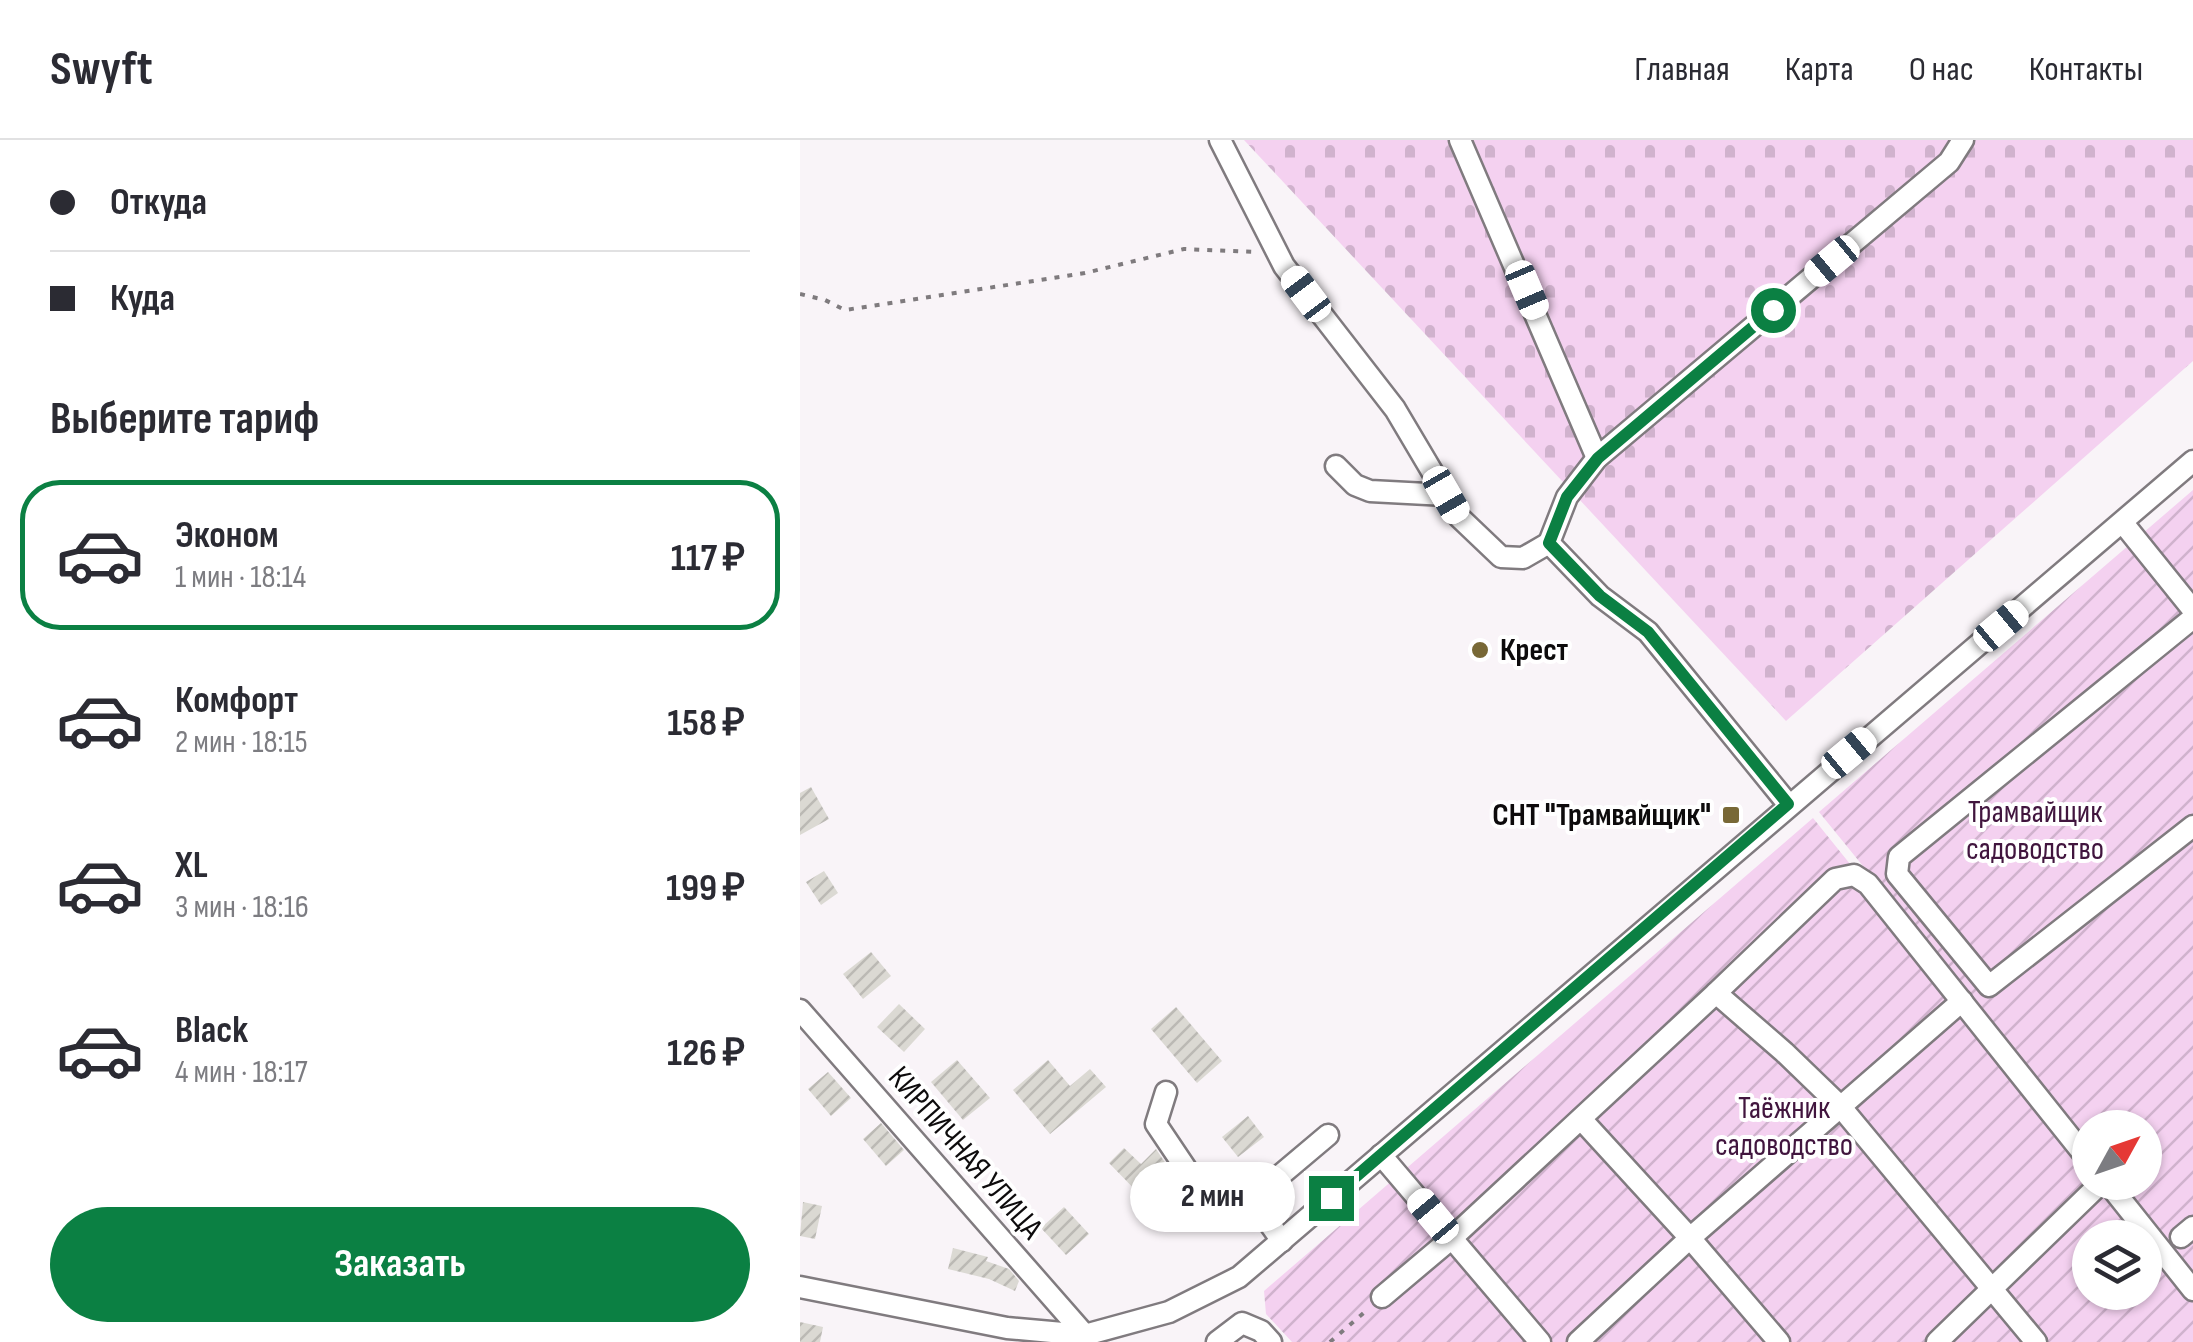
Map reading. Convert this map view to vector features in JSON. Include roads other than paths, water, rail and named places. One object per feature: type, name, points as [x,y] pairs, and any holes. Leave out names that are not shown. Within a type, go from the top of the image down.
[{"type":"street","points":[[1220,140],[1284,266],[1395,409],[1459,516],[1501,557],[1523,558],[1549,543],[1567,497],[1598,458],[1949,162],[1963,140]]},
{"type":"street","points":[[1460,140],[1598,458]]},
{"type":"street","points":[[800,1287],[1005,1335],[1086,1335],[1170,1312],[1239,1277],[1788,804],[2123,524],[2193,460]]},
{"type":"street","points":[[1336,466],[1355,485],[1370,491],[1446,495]]},
{"type":"street","points":[[2123,524],[2193,614],[1900,857],[1897,874],[1989,986],[2193,826]]},
{"type":"street","points":[[1549,543],[1600,596],[1648,632],[1788,804]]},
{"type":"street","points":[[1382,1298],[1581,1119],[1835,879],[1854,875],[1868,884],[2072,1139]]},
{"type":"street","points":[[1716,993],[1840,1106],[2036,1342]]},
{"type":"street","points":[[1578,1342],[1690,1238],[1962,1001]]},
{"type":"street","name":"КИРПИЧНАЯ УЛИЦА","points":[[800,1010],[1086,1335]]},
{"type":"street","points":[[1166,1092],[1156,1124],[1216,1209],[1231,1210],[1252,1200],[1328,1135]]},
{"type":"street","points":[[1581,1119],[1779,1342]]},
{"type":"street","points":[[1381,1155],[1540,1342]]},
{"type":"street","points":[[1252,1200],[1282,1240]]},
{"type":"street","points":[[1937,1342],[2085,1200]]},
{"type":"street","points":[[2119,1200],[2193,1290]]},
{"type":"street","points":[[1218,1342],[1242,1323],[1262,1331],[1271,1342]]},
{"type":"place","name":"Крест","points":[[1480,650]]},
{"type":"place","name":"СНТ \"Трамвайщик\"","points":[[1731,815]]},
{"type":"park label","name":"Трамвайщик садоводство","points":[[2035,830]]},
{"type":"park label","name":"Таёжник садоводство","points":[[1784,1126]]}]
